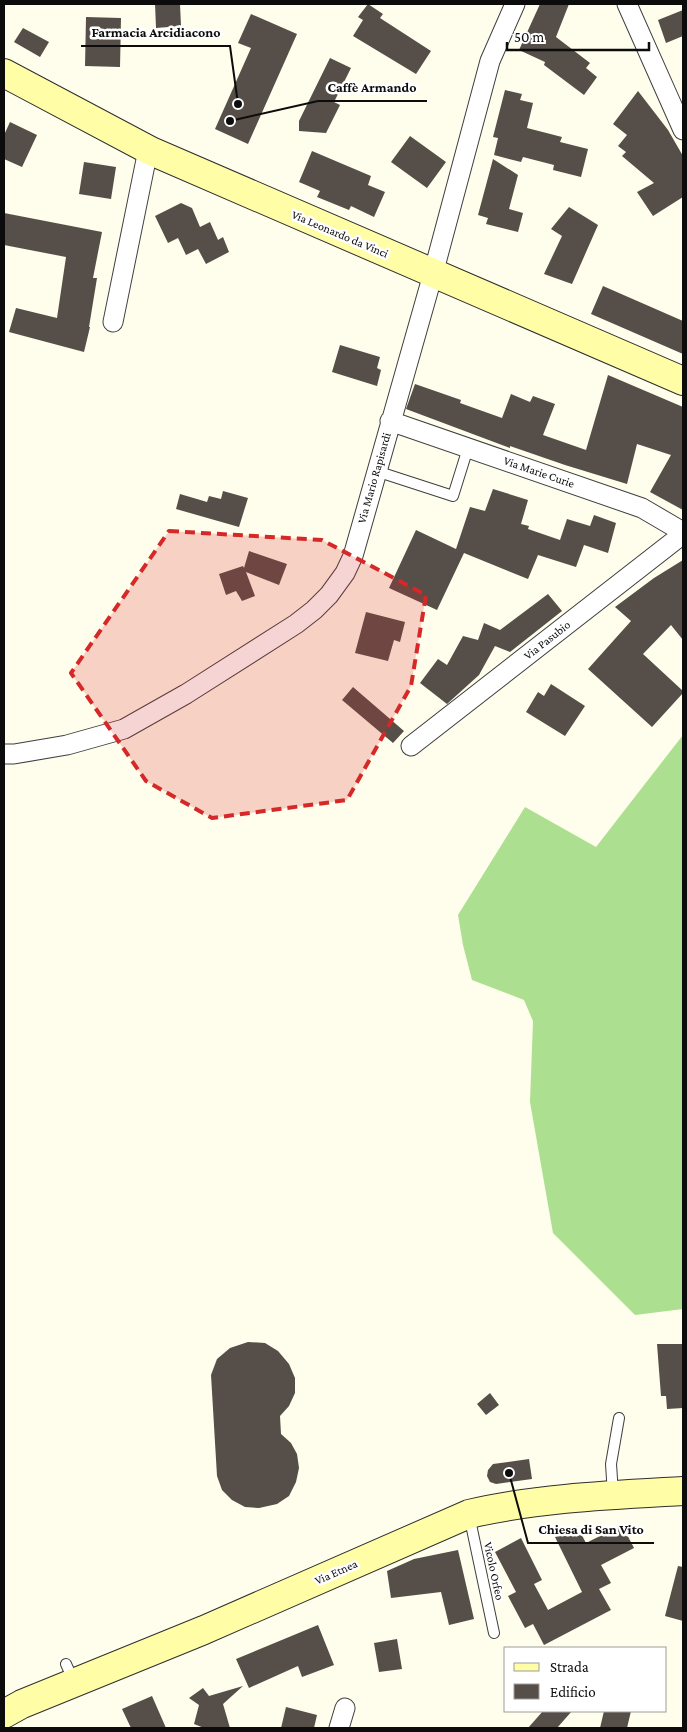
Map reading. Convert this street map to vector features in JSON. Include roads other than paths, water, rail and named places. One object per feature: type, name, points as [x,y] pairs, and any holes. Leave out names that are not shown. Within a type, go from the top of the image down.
[{"type":"street","name":"Via Mario Rapisardi","points":[[4,754],[67,745],[124,728],[186,694],[302,619],[329,595],[345,573],[352,556],[433,274],[490,61],[515,4]]},
{"type":"street","points":[[627,4],[683,130]]},
{"type":"street","name":"Via Leonardo da Vinci","points":[[4,73],[148,150],[683,381]]},
{"type":"street","points":[[113,322],[148,150]]},
{"type":"street","name":"Via Marie Curie","points":[[390,421],[642,508],[683,533]]},
{"type":"street","name":"Via Pasubio","points":[[411,746],[683,533]]},
{"type":"street","name":"Via Etnea","points":[[4,1714],[70,1673],[204,1630],[468,1514],[498,1507],[613,1495],[683,1492]]},
{"type":"street","points":[[339,1728],[345,1708]]},
{"type":"lane","points":[[376,471],[453,496],[468,448]]},
{"type":"lane","points":[[613,1495],[611,1464],[619,1418]]},
{"type":"lane","name":"Vicolo Orfeo","points":[[468,1514],[494,1633]]},
{"type":"place","name":"Farmacia Arcidiacono","points":[[238,104]]},
{"type":"place","name":"Caffè Armando","points":[[230,121]]},
{"type":"place","name":"Chiesa di San Vito","points":[[509,1473]]}]
